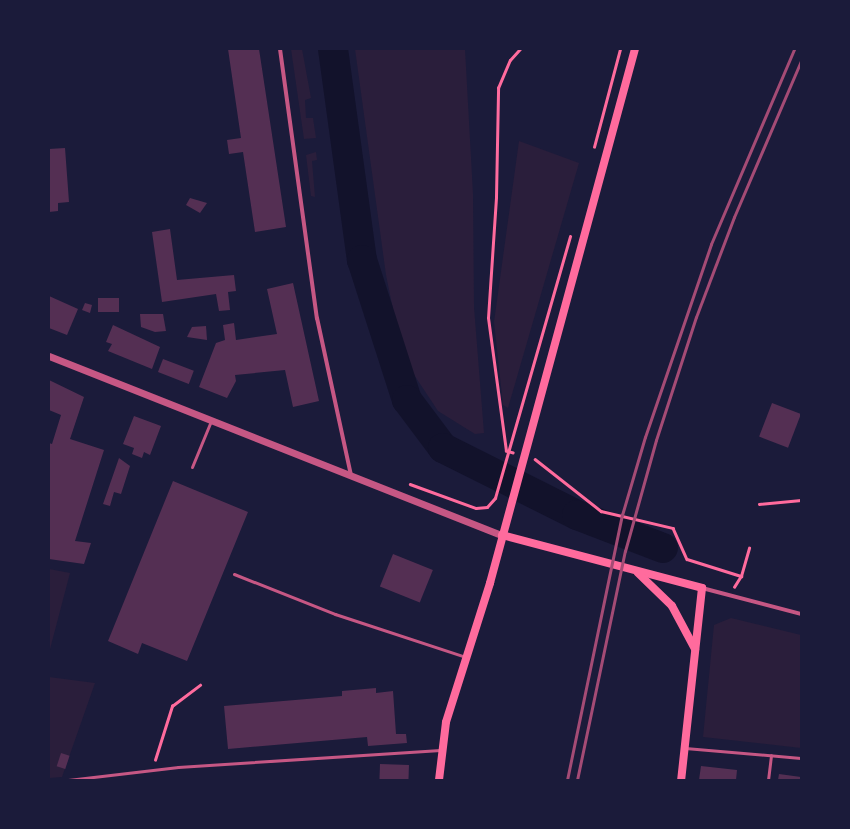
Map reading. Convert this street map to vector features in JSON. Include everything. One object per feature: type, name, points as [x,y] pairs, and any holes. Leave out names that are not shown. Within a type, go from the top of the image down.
[{"type":"main road","points":[[439,780],[440,750],[502,535],[635,49]]},
{"type":"main road","points":[[502,535],[702,588],[681,780]]},
{"type":"main road","points":[[636,571],[672,606],[695,649]]},
{"type":"street","points":[[280,49],[317,318],[351,476]]},
{"type":"street","points":[[49,356],[502,535]]},
{"type":"street","points":[[702,588],[801,614]]},
{"type":"lane","points":[[192,467],[211,419]]},
{"type":"lane","points":[[234,574],[335,614],[466,657]]},
{"type":"lane","points":[[685,748],[801,758]]},
{"type":"lane","points":[[68,780],[153,771],[440,750]]},
{"type":"lane","points":[[768,780],[772,755]]},
{"type":"path","points":[[506,451],[488,318],[496,197],[498,88],[510,60],[520,49]]},
{"type":"path","points":[[593,150],[620,49]]},
{"type":"path","points":[[402,481],[476,508],[487,507],[498,488],[506,451],[570,234]]},
{"type":"path","points":[[506,451],[541,461],[601,511],[674,528],[687,559],[741,576]]},
{"type":"path","points":[[759,504],[801,500]]},
{"type":"path","points":[[732,595],[735,582],[741,576],[749,548]]},
{"type":"path","points":[[153,771],[172,706],[200,685]]},
{"type":"shaded area","points":[[291,49],[302,49],[311,98],[305,100],[306,118],[313,118],[316,138],[304,139]]},
{"type":"shaded area","points":[[355,49],[465,49],[473,194],[474,307],[484,433],[475,434],[438,411],[403,358],[386,275]]},
{"type":"shaded area","points":[[519,141],[579,163],[508,408],[503,405],[494,322]]},
{"type":"shaded area","points":[[316,152],[317,160],[312,161],[315,197],[311,196],[306,155]]},
{"type":"shaded area","points":[[49,569],[70,573],[49,653]]},
{"type":"shaded area","points":[[731,618],[801,635],[801,748],[703,737],[714,625]]},
{"type":"shaded area","points":[[49,677],[95,683],[62,777],[49,778]]},
{"type":"building","points":[[228,49],[259,49],[286,227],[255,232],[243,152],[229,154],[227,140],[241,138]]},
{"type":"building","points":[[65,148],[69,202],[58,203],[58,211],[49,212],[49,149]]},
{"type":"building","points":[[190,198],[207,203],[200,213],[186,205]]},
{"type":"building","points":[[170,229],[177,280],[234,275],[236,291],[228,292],[230,310],[219,311],[216,294],[162,302],[152,232]]},
{"type":"building","points":[[293,283],[319,401],[293,407],[285,370],[235,375],[236,381],[227,398],[199,387],[216,343],[225,340],[223,325],[234,323],[236,340],[277,334],[267,289]]},
{"type":"building","points":[[49,296],[78,309],[67,335],[49,328]]},
{"type":"building","points":[[98,298],[119,298],[119,312],[98,312]]},
{"type":"building","points":[[85,303],[92,305],[90,313],[82,310]]},
{"type":"building","points":[[140,314],[163,314],[166,331],[155,332],[141,327]]},
{"type":"building","points":[[113,325],[160,347],[152,369],[108,351],[112,344],[106,342]]},
{"type":"building","points":[[206,326],[207,340],[187,337],[192,327]]},
{"type":"building","points":[[163,359],[194,371],[189,384],[158,372]]},
{"type":"building","points":[[49,380],[84,397],[70,439],[104,450],[75,541],[91,543],[84,564],[49,559],[49,443],[52,444],[61,415],[49,410]]},
{"type":"building","points":[[772,403],[801,414],[788,448],[759,437]]},
{"type":"building","points":[[134,416],[161,426],[150,455],[144,452],[142,458],[132,454],[134,448],[123,444]]},
{"type":"building","points":[[119,458],[130,466],[121,494],[114,492],[110,506],[103,504]]},
{"type":"building","points":[[173,481],[248,512],[187,661],[142,643],[138,654],[108,641]]},
{"type":"building","points":[[393,554],[433,570],[420,603],[380,586]]},
{"type":"building","points":[[376,688],[376,693],[393,691],[396,734],[406,734],[407,743],[368,746],[367,737],[228,749],[224,706],[342,696],[342,691]]},
{"type":"building","points":[[61,753],[70,756],[65,769],[57,766]]},
{"type":"building","points":[[380,764],[409,765],[408,780],[379,780]]},
{"type":"building","points":[[701,766],[737,770],[736,780],[699,780]]},
{"type":"building","points":[[779,774],[801,777],[801,780],[778,780]]},
{"type":"waterway","points":[[333,49],[362,260],[407,400],[443,448],[577,515],[663,548]]},
{"type":"railway","points":[[567,780],[622,515],[645,437],[711,244],[794,49]]},
{"type":"railway","points":[[577,780],[625,551],[656,440],[696,317],[734,217],[801,61]]}]
